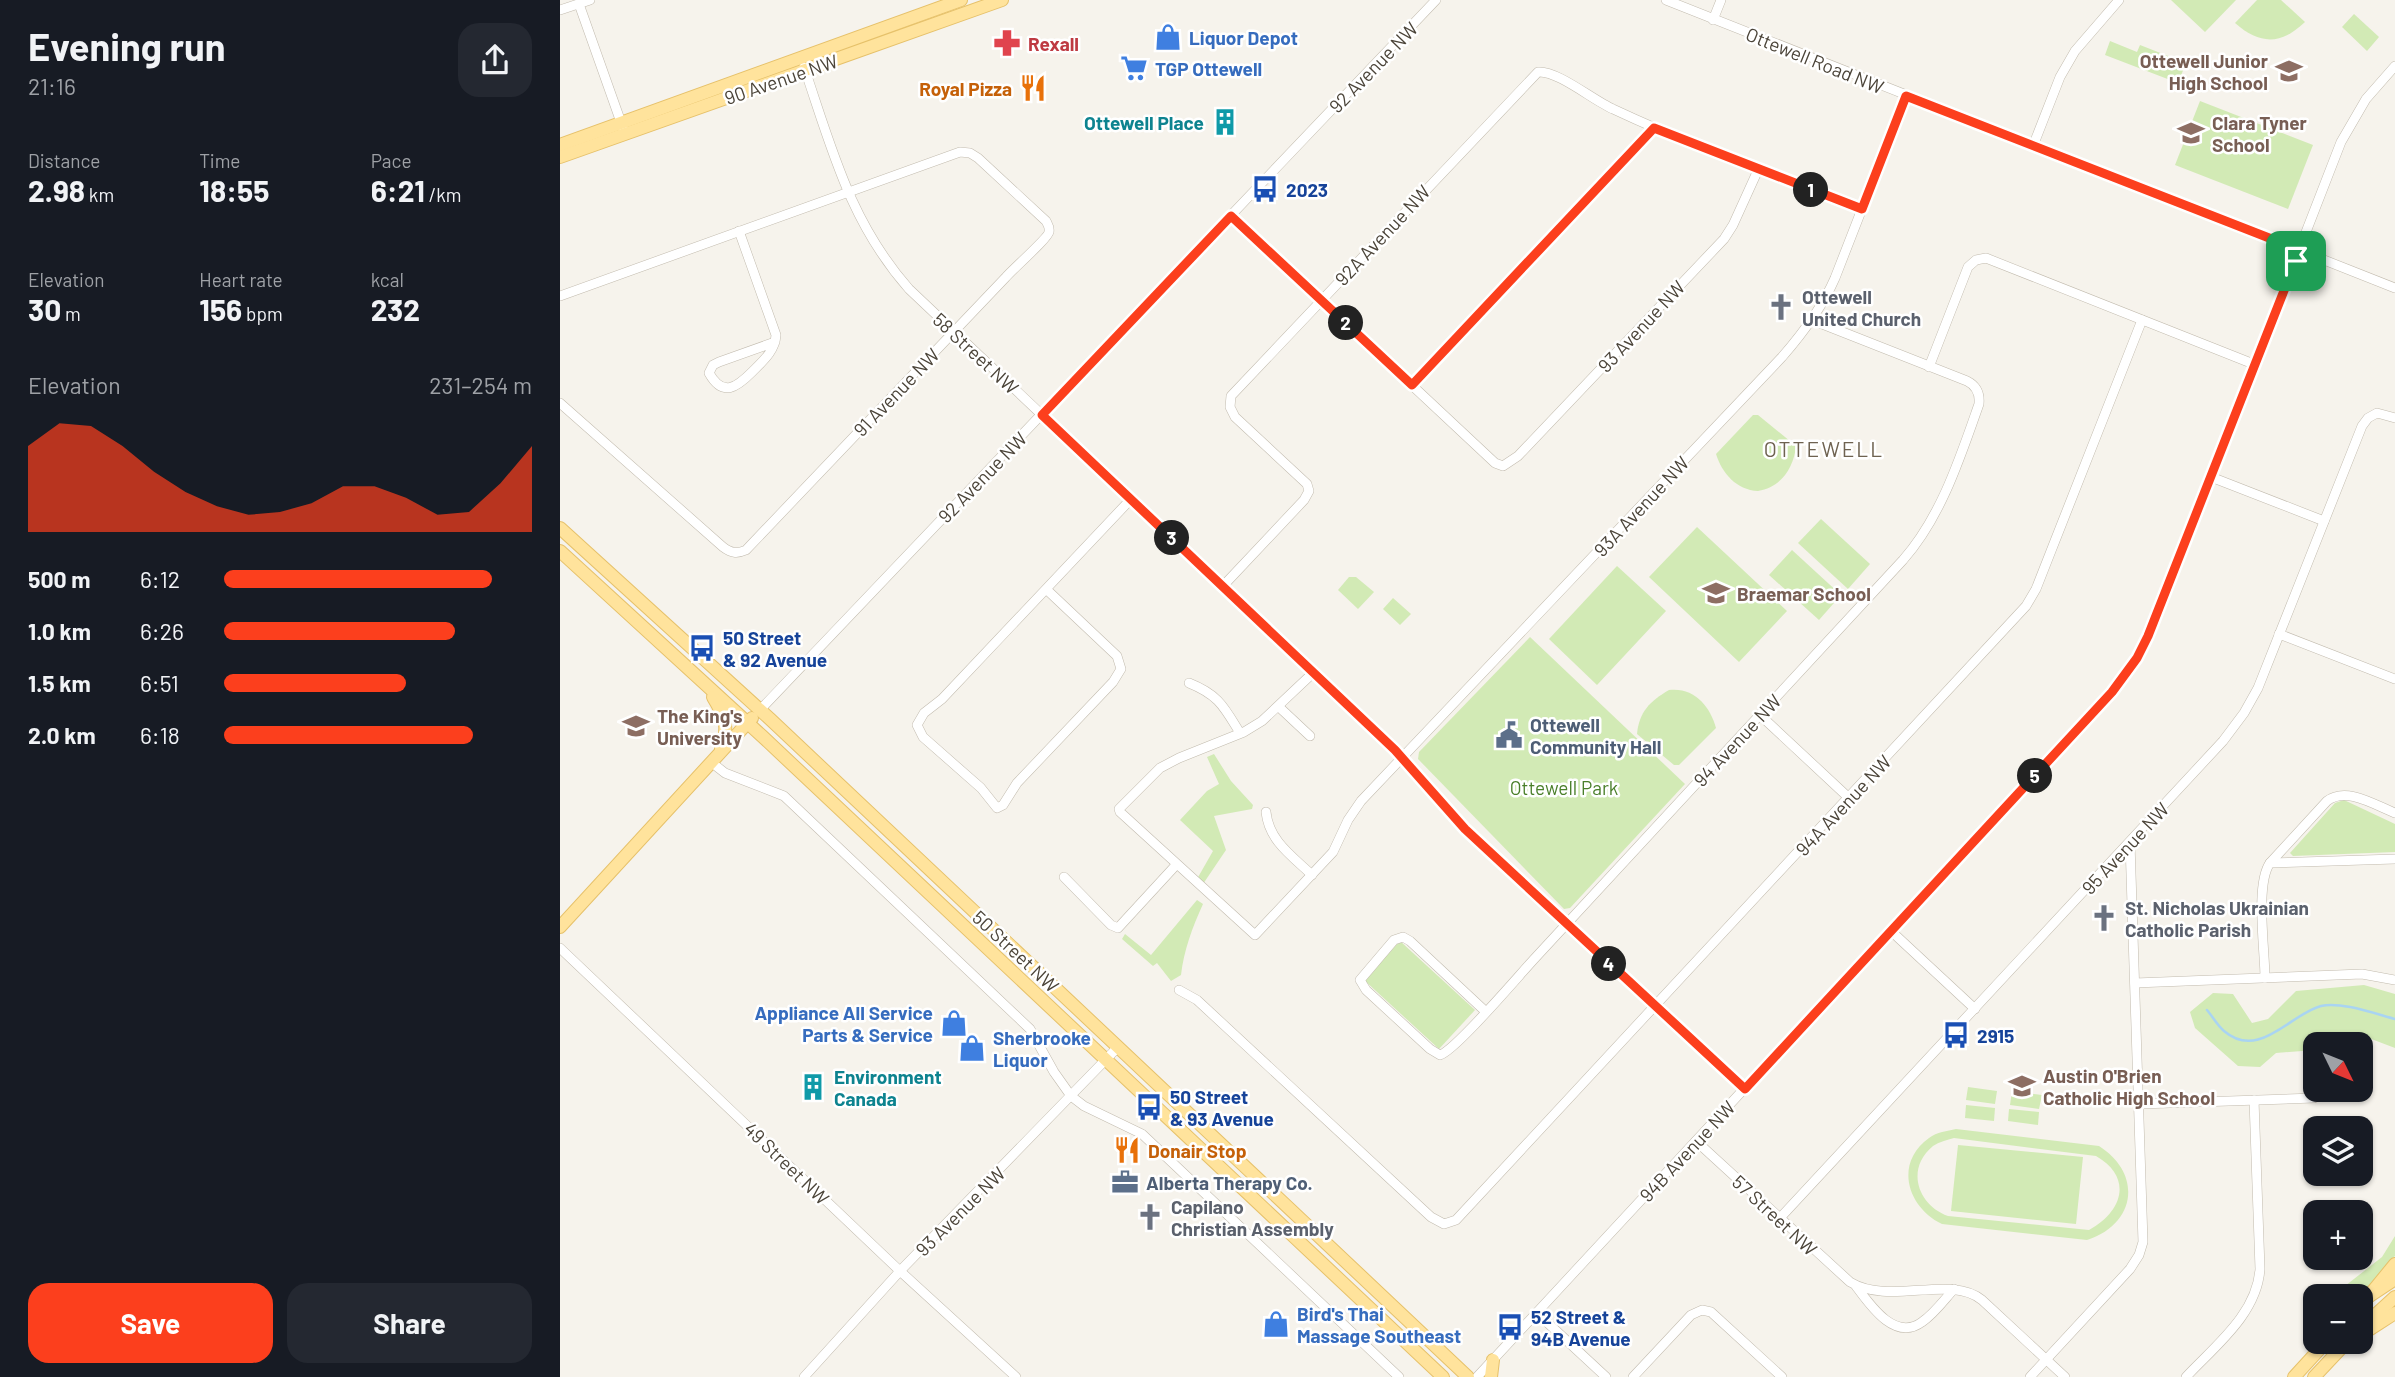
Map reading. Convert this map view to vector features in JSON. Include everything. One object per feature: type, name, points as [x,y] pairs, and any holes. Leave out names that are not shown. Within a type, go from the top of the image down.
[{"type":"main road","name":"90 Avenue NW","points":[[560,157],[623,128],[800,57],[961,0]]},
{"type":"main road","name":"90 Avenue NW","points":[[560,145],[805,72],[1002,0]]},
{"type":"main road","name":"50 Street NW","points":[[561,530],[760,710],[1468,1377]]},
{"type":"main road","name":"50 Street NW","points":[[560,551],[748,723],[1443,1377]]},
{"type":"main road","points":[[704,682],[726,723],[725,739],[714,758]]},
{"type":"main road","name":"92 Avenue NW","points":[[560,927],[760,710]]},
{"type":"main road","points":[[2373,1290],[2395,1264]]},
{"type":"main road","points":[[2373,1295],[2395,1279]]},
{"type":"main road","points":[[2373,1317],[2395,1297]]},
{"type":"main road","points":[[2373,1327],[2395,1313]]},
{"type":"main road","points":[[2294,1377],[2315,1354]]},
{"type":"main road","points":[[2314,1377],[2336,1354]]},
{"type":"main road","points":[[1491,1377],[1493,1360]]},
{"type":"street","points":[[560,10],[590,0]]},
{"type":"street","name":"92 Avenue NW","points":[[760,710],[1436,0]]},
{"type":"street","name":"Ottewell Road NW","points":[[1666,0],[2395,288]]},
{"type":"street","points":[[1713,20],[1721,0]]},
{"type":"street","points":[[2033,145],[2060,77],[2075,51],[2119,0]]},
{"type":"street","points":[[579,4],[623,128]]},
{"type":"street","name":"58 Street NW","points":[[800,57],[848,194],[871,240],[909,289],[1314,672],[1402,758],[1465,829],[1745,1089]]},
{"type":"street","name":"94B Avenue NW","points":[[1477,1377],[2128,672],[2148,636],[2346,132],[2365,99],[2395,66]]},
{"type":"street","name":"92A Avenue NW","points":[[1223,586],[1309,492],[1307,484],[1235,417],[1229,403],[1230,396],[1237,387],[1526,82],[1540,71],[1654,128]]},
{"type":"street","name":"93A Avenue NW","points":[[1176,865],[1255,935],[1312,875],[1333,852],[1356,807],[1773,367],[1812,320],[1835,278],[1906,96]]},
{"type":"street","points":[[1231,216],[1412,385],[1654,128],[1862,209]]},
{"type":"street","name":"91 Avenue NW","points":[[560,403],[730,552],[740,553],[746,550],[1049,234],[1050,229],[1046,221],[970,153],[960,152],[848,194]]},
{"type":"street","name":"93 Avenue NW","points":[[1412,385],[1495,463],[1503,466],[1518,456],[1724,239],[1734,225],[1758,170]]},
{"type":"street","points":[[560,296],[848,194]]},
{"type":"street","points":[[739,231],[776,334],[775,342],[766,358],[738,387],[728,389],[720,386],[709,373],[713,365],[719,362],[775,342]]},
{"type":"street","points":[[1812,320],[1929,367],[1968,267],[1976,260],[1989,259],[2256,365]]},
{"type":"street","name":"94A Avenue NW","points":[[1179,990],[1197,1000],[1431,1217],[1444,1223],[1460,1216],[2019,614],[2031,598],[2142,320]]},
{"type":"street","name":"94 Avenue NW","points":[[1485,1011],[1410,940],[1403,937],[1394,940],[1362,974],[1360,982],[1430,1049],[1440,1055],[1449,1050],[1919,541],[1945,492],[1979,404],[1978,391],[1967,381],[1929,367]]},
{"type":"street","name":"95 Avenue NW","points":[[1779,1219],[2130,843],[2237,723],[2258,688],[2362,426],[2372,415],[2380,413],[2395,418]]},
{"type":"street","points":[[2211,477],[2324,521]]},
{"type":"street","points":[[1046,589],[1117,656],[1121,669],[1119,675],[1017,783],[1001,807],[997,808],[981,788],[923,737],[917,725],[925,713],[942,699],[1131,499]]},
{"type":"street","points":[[2279,634],[2394,677]]},
{"type":"street","points":[[1063,877],[1114,928],[1118,928],[1176,865],[1119,809],[1160,768],[1262,721],[1314,672]]},
{"type":"street","points":[[1189,683],[1204,689],[1219,700],[1240,733]]},
{"type":"street","points":[[1279,707],[1310,736]]},
{"type":"street","points":[[1760,715],[1849,798]]},
{"type":"street","points":[[714,758],[725,773],[784,796],[1030,1029],[1071,1096],[1084,1106],[1142,1134],[1399,1377]]},
{"type":"street","points":[[2265,978],[2262,887],[2265,871],[2270,863],[2336,795],[2346,794],[2395,813]]},
{"type":"street","points":[[1266,812],[1270,831],[1277,842],[1312,875]]},
{"type":"street","points":[[2030,1377],[2130,1269],[2139,1255],[2145,1233],[2130,843]]},
{"type":"street","points":[[2270,863],[2395,859]]},
{"type":"street","points":[[1891,931],[1975,1009]]},
{"type":"street","name":"49 Street NW","points":[[560,948],[900,1271],[1016,1377]]},
{"type":"street","points":[[2135,983],[2362,974],[2395,980]]},
{"type":"street","name":"93 Avenue NW","points":[[804,1377],[900,1271],[1118,1047]]},
{"type":"street","points":[[2140,1104],[2303,1098]]},
{"type":"street","points":[[2186,1377],[2239,1319],[2258,1287],[2260,1269],[2254,1100]]},
{"type":"street","name":"57 Street NW","points":[[1696,1141],[1837,1273],[1856,1286],[1888,1322],[1905,1328],[1922,1322],[1954,1289]]},
{"type":"street","name":"57 Street NW","points":[[1856,1286],[1882,1292],[1965,1290],[1978,1296],[2065,1377]]},
{"type":"street","points":[[1633,1377],[1691,1315],[1702,1310],[1711,1312],[1782,1377]]},
{"type":"street","points":[[1537,1313],[1606,1377]]},
{"type":"green space","points":[[2171,0],[2236,0],[2205,32]]},
{"type":"green space","points":[[2257,0],[2281,0],[2305,22],[2279,38],[2253,35],[2235,23]]},
{"type":"green space","points":[[2354,14],[2379,37],[2367,51],[2342,27]]},
{"type":"green space","points":[[2110,41],[2137,52],[2140,45],[2186,63],[2178,83],[2105,55]]},
{"type":"green space","points":[[2200,101],[2313,145],[2288,209],[2175,165]]},
{"type":"green space","points":[[1753,415],[1758,415],[1796,446],[1789,469],[1780,481],[1758,491],[1743,487],[1731,479],[1716,454]]},
{"type":"green space","points":[[1821,519],[1870,564],[1848,589],[1798,543]]},
{"type":"green space","points":[[1697,527],[1787,611],[1739,662],[1649,577]]},
{"type":"green space","points":[[1792,550],[1841,595],[1819,620],[1769,575]]},
{"type":"green space","points":[[1617,566],[1666,611],[1597,685],[1549,639]]},
{"type":"green space","points":[[1349,577],[1356,577],[1374,592],[1358,609],[1338,590]]},
{"type":"green space","points":[[1393,598],[1411,614],[1400,625],[1383,609]]},
{"type":"green space","name":"Ottewell Park","points":[[1530,637],[1685,784],[1570,908],[1564,909],[1418,759],[1419,752]]},
{"type":"green space","points":[[1669,690],[1686,692],[1700,700],[1710,712],[1716,728],[1679,765],[1674,765],[1637,734],[1640,719],[1647,708]]},
{"type":"green space","points":[[1214,754],[1231,781],[1253,805],[1252,809],[1214,816],[1226,850],[1203,884],[1197,879],[1213,851],[1180,820],[1207,791],[1219,784],[1207,757]]},
{"type":"green space","points":[[2344,800],[2395,824],[2395,852],[2293,856],[2290,853],[2335,803]]},
{"type":"green space","points":[[1197,900],[1203,904],[1189,939],[1181,975],[1171,981],[1157,963],[1153,966],[1122,939],[1125,934],[1151,955]]},
{"type":"green space","points":[[1400,941],[1475,1010],[1439,1049],[1364,980]]},
{"type":"green space","points":[[2364,985],[2395,994],[2395,1048],[2373,1040],[2373,1032],[2303,1032],[2303,1051],[2276,1053],[2260,1067],[2238,1066],[2195,1028],[2190,1012],[2213,993],[2233,994],[2252,1023],[2268,1019],[2296,991]]},
{"type":"green space","points":[[1968,1087],[1997,1091],[1995,1104],[1966,1100]]},
{"type":"green space","points":[[2012,1091],[2042,1095],[2039,1109],[2010,1105]]},
{"type":"green space","points":[[1966,1105],[1995,1108],[1994,1121],[1965,1118]]},
{"type":"green space","points":[[2009,1109],[2039,1112],[2038,1125],[2008,1121]]},
{"type":"green space","points":[[1956,1129],[2099,1146],[2113,1157],[2123,1170],[2128,1198],[2124,1211],[2103,1233],[2087,1240],[1942,1224],[1920,1207],[1913,1196],[1909,1172],[1911,1160],[1918,1148],[1932,1136]],"holes":[[[1954,1138],[2096,1156],[2116,1174],[2119,1195],[2109,1214],[2089,1230],[1948,1216],[1929,1204],[1919,1186],[1919,1165],[1924,1155],[1933,1146]]]},
{"type":"green space","points":[[1958,1145],[2083,1157],[2076,1224],[1951,1211]]},
{"type":"green space","points":[[2395,1236],[2395,1256],[2371,1284],[2348,1284],[2365,1270],[2373,1270],[2373,1264],[2382,1257]]},
{"type":"waterway","points":[[2207,1010],[2224,1031],[2237,1039],[2250,1041],[2274,1033],[2321,1006],[2348,1007],[2395,1019]]},
{"type":"place","name":"Liquor Depot","points":[[1168,37]]},
{"type":"place","name":"Rexall","points":[[1007,43]]},
{"type":"place","name":"TGP Ottewell","points":[[1134,68]]},
{"type":"place","name":"Ottewell Junior High School","points":[[2289,71]]},
{"type":"place","name":"Royal Pizza","points":[[1033,88]]},
{"type":"place","name":"Ottewell Place","points":[[1225,122]]},
{"type":"place","name":"Clara Tyner School","points":[[2191,133]]},
{"type":"place","name":"2023","points":[[1265,189]]},
{"type":"place","name":"Ottewell United Church","points":[[1781,307]]},
{"type":"place","name":"Braemar School","points":[[1716,593]]},
{"type":"place","name":"50 Street & 92 Avenue","points":[[702,648]]},
{"type":"place","name":"The King's University","points":[[636,726]]},
{"type":"place","name":"Ottewell Community Hall","points":[[1509,735]]},
{"type":"place","name":"St. Nicholas Ukrainian Catholic Parish","points":[[2104,918]]},
{"type":"place","name":"Appliance All Service Parts & Service","points":[[954,1023]]},
{"type":"place","name":"2915","points":[[1956,1035]]},
{"type":"place","name":"Sherbrooke Liquor","points":[[972,1048]]},
{"type":"place","name":"Austin O'Brien Catholic High School","points":[[2022,1086]]},
{"type":"place","name":"Environment Canada","points":[[813,1087]]},
{"type":"place","name":"50 Street & 93 Avenue","points":[[1149,1107]]},
{"type":"place","name":"Donair Stop","points":[[1127,1150]]},
{"type":"place","name":"Alberta Therapy Co.","points":[[1125,1182]]},
{"type":"place","name":"Capilano Christian Assembly","points":[[1150,1217]]},
{"type":"place","name":"Bird's Thai Massage Southeast","points":[[1276,1324]]},
{"type":"place","name":"52 Street & 94B Avenue","points":[[1510,1327]]},
{"type":"district","name":"OTTEWELL","points":[[1824,448]]},
{"type":"route","points":[[1906,96],[2300,250],[2296,261],[2148,636],[2128,672],[1745,1089],[1465,829],[1395,750],[1042,415],[1231,216],[1412,385],[1654,128],[1862,209],[1906,96]]}]
